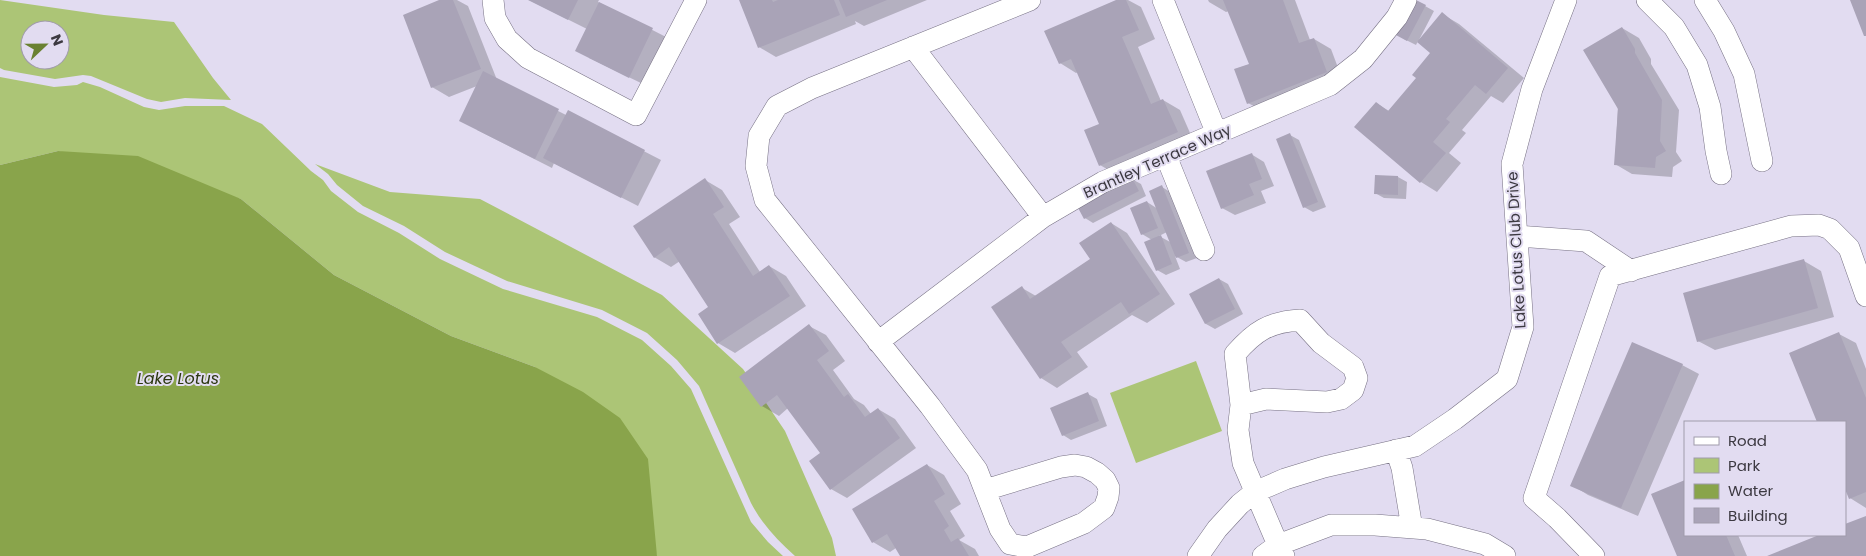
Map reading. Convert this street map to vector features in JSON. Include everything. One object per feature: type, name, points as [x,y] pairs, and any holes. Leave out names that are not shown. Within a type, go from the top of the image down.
[{"type":"street","points":[[493,0],[495,18],[507,39],[528,58],[636,115],[696,0]]},
{"type":"street","points":[[985,490],[1075,465],[1086,467],[1097,473],[1105,480],[1109,488],[1104,508],[1084,523],[1027,547],[1010,544],[1000,529],[977,470],[930,406],[765,200],[756,166],[759,136],[777,106],[812,88],[1030,0]]},
{"type":"street","points":[[1163,0],[1218,134]]},
{"type":"street","name":"Brantley Terrace Way","points":[[878,342],[1043,216],[1102,182],[1330,85],[1363,59],[1397,17],[1406,0]]},
{"type":"street","name":"Lake Lotus Club Drive","points":[[1198,556],[1217,529],[1240,504],[1255,492],[1285,479],[1324,467],[1415,446],[1508,379],[1523,327],[1512,164],[1532,89],[1566,0]]},
{"type":"street","points":[[1647,0],[1674,27],[1697,65],[1710,107],[1721,174]]},
{"type":"street","points":[[1705,0],[1724,31],[1744,74],[1762,161]]},
{"type":"street","points":[[913,47],[1043,216]]},
{"type":"street","points":[[1166,156],[1204,250]]},
{"type":"street","points":[[1594,556],[1557,518],[1534,498],[1610,276],[1791,226],[1819,225],[1830,229],[1849,248],[1866,296]]},
{"type":"street","points":[[1517,236],[1586,241],[1631,271]]},
{"type":"street","points":[[1241,405],[1266,399],[1327,402],[1342,399],[1353,390],[1357,378],[1353,368],[1321,343],[1300,320],[1283,321],[1268,326],[1250,338],[1235,354],[1241,405],[1238,430],[1243,463],[1275,552],[1331,526],[1375,525],[1427,529],[1485,544],[1505,556]]},
{"type":"street","points":[[1396,450],[1402,468],[1412,528]]},
{"type":"green space","points":[[0,0],[104,15],[174,22],[213,78],[231,100],[185,98],[161,102],[147,99],[91,76],[83,75],[55,79],[0,68]]},
{"type":"green space","points":[[0,77],[54,87],[77,85],[83,82],[100,87],[144,107],[159,110],[185,106],[224,106],[262,124],[323,180],[331,191],[358,212],[399,233],[440,259],[503,289],[597,317],[642,340],[671,366],[691,389],[751,522],[783,556],[657,556],[655,550],[535,367],[451,336],[334,275],[241,199],[58,151],[0,165]]},
{"type":"green space","points":[[315,164],[390,192],[480,199],[662,295],[743,369],[785,431],[832,538],[836,556],[795,556],[770,531],[751,503],[699,386],[677,360],[647,333],[602,310],[507,281],[445,252],[404,226],[363,206]]},
{"type":"green space","points":[[1196,361],[1222,431],[1136,463],[1110,393]]},
{"type":"water","name":"Lake Lotus","points":[[58,151],[138,156],[241,199],[334,275],[451,336],[535,367],[583,392],[620,418],[648,459],[657,556],[0,556],[0,165]]},
{"type":"building","points":[[439,0],[453,0],[481,69],[431,88],[403,15]]},
{"type":"building","points":[[528,0],[578,0],[568,20]]},
{"type":"building","points":[[739,0],[772,0],[773,2],[778,0],[834,0],[840,15],[758,48]]},
{"type":"building","points":[[839,0],[887,0],[846,17]]},
{"type":"building","points":[[1116,0],[1126,0],[1139,30],[1122,37],[1151,104],[1163,99],[1178,132],[1099,166],[1084,130],[1099,124],[1071,59],[1059,64],[1044,31]]},
{"type":"building","points":[[1223,0],[1283,0],[1299,43],[1314,38],[1327,72],[1247,104],[1234,69],[1249,64]]},
{"type":"building","points":[[1416,0],[1426,5],[1407,41],[1394,34]]},
{"type":"building","points":[[1850,0],[1866,0],[1866,36],[1864,36]]},
{"type":"building","points":[[599,2],[653,28],[629,78],[575,51]]},
{"type":"building","points":[[1442,12],[1508,68],[1486,94],[1475,85],[1446,119],[1450,122],[1433,142],[1446,153],[1420,183],[1354,127],[1376,102],[1388,111],[1416,78],[1412,75],[1430,53],[1417,42]]},
{"type":"building","points":[[1622,27],[1662,100],[1660,141],[1666,151],[1656,157],[1655,168],[1614,165],[1618,109],[1583,50]]},
{"type":"building","points":[[483,71],[559,109],[535,159],[459,121]]},
{"type":"building","points":[[568,110],[645,150],[621,198],[543,158]]},
{"type":"building","points":[[1290,133],[1318,202],[1303,208],[1276,139]]},
{"type":"building","points":[[1252,153],[1262,179],[1249,184],[1254,195],[1221,209],[1206,171]]},
{"type":"building","points":[[1375,175],[1398,176],[1398,195],[1374,194]]},
{"type":"building","points":[[705,178],[724,207],[713,214],[753,276],[769,265],[790,296],[717,344],[698,314],[708,307],[669,247],[654,258],[633,226]]},
{"type":"building","points":[[1132,178],[1139,191],[1084,219],[1077,206]]},
{"type":"building","points":[[1162,185],[1189,253],[1176,258],[1149,191]]},
{"type":"building","points":[[1147,201],[1158,228],[1141,235],[1130,208]]},
{"type":"building","points":[[1111,222],[1160,294],[1129,314],[1121,302],[1061,342],[1072,357],[1040,379],[991,307],[1022,286],[1030,299],[1090,259],[1079,243]]},
{"type":"building","points":[[1161,235],[1172,264],[1156,271],[1144,242]]},
{"type":"building","points":[[1804,259],[1818,308],[1697,342],[1683,293]]},
{"type":"building","points":[[1219,278],[1235,309],[1205,324],[1189,294]]},
{"type":"building","points":[[809,324],[829,351],[817,360],[844,397],[848,394],[865,417],[878,408],[900,438],[830,490],[809,461],[820,453],[777,395],[761,407],[739,377]]},
{"type":"building","points":[[1839,332],[1866,398],[1866,492],[1849,499],[1846,492],[1846,421],[1817,421],[1789,353]]},
{"type":"building","points":[[1632,342],[1683,364],[1621,508],[1570,486]]},
{"type":"building","points":[[1088,392],[1099,421],[1062,436],[1050,408]]},
{"type":"building","points":[[927,464],[945,494],[934,501],[949,526],[944,530],[951,542],[958,538],[969,556],[900,556],[887,534],[872,543],[852,509]]},
{"type":"building","points":[[1684,480],[1684,536],[1726,536],[1735,556],[1677,556],[1651,494]]},
{"type":"building","points":[[1866,516],[1866,556],[1767,556],[1817,536],[1846,536],[1846,524]]}]
